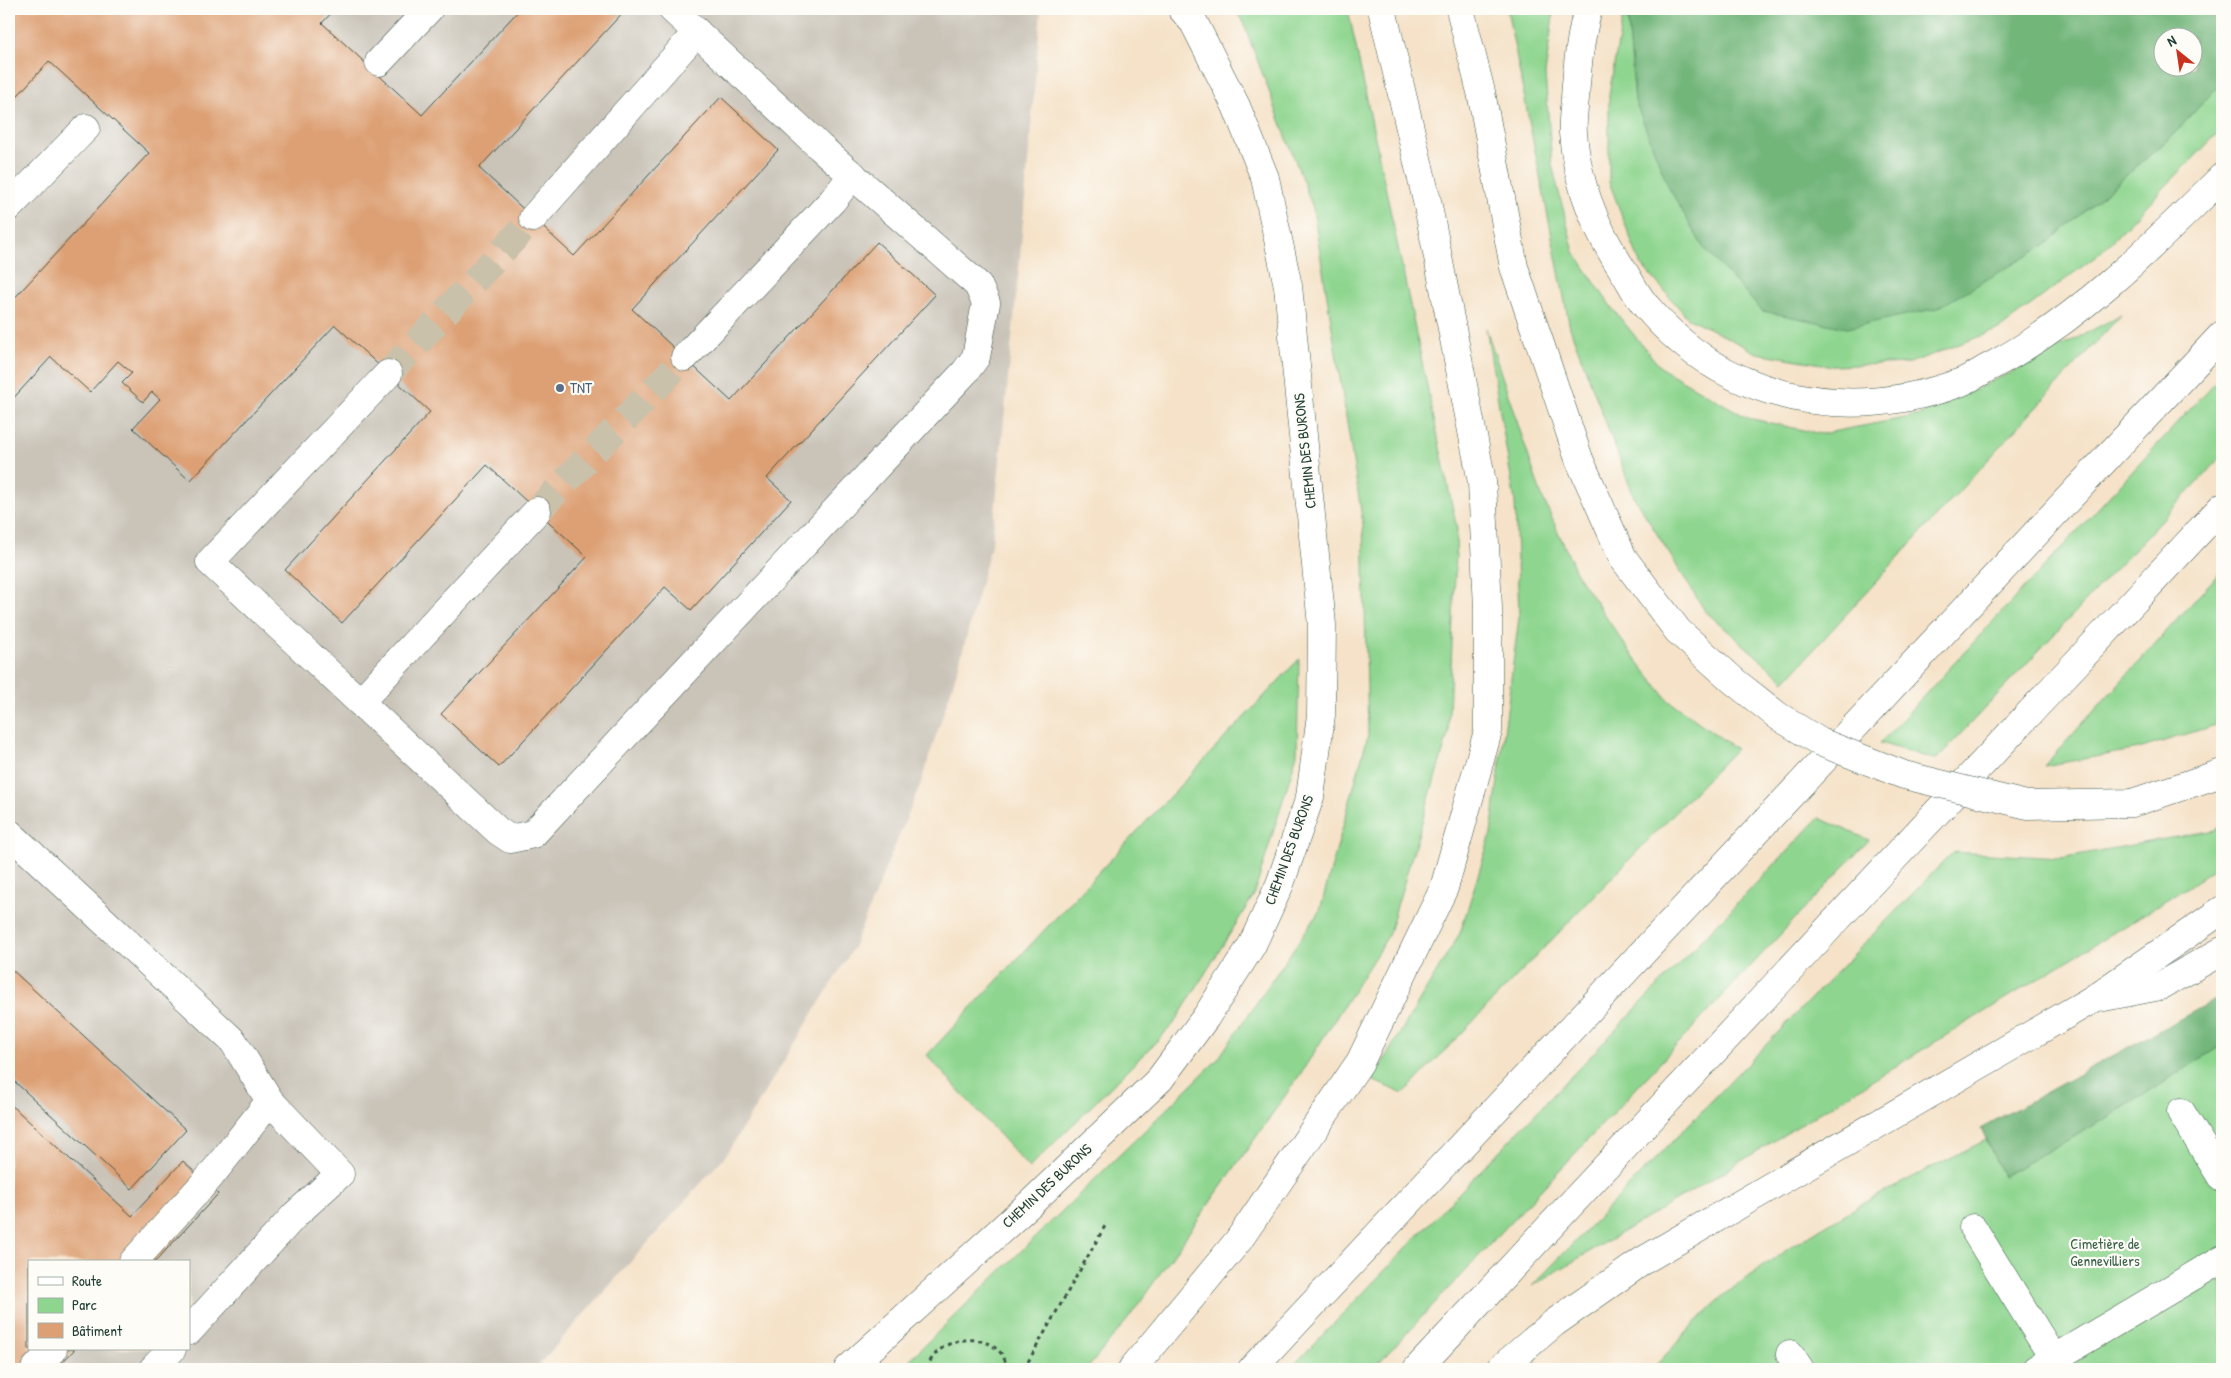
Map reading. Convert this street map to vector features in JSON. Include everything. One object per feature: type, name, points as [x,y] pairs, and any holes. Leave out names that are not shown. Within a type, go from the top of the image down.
[{"type":"main road","points":[[379,62],[429,9]]},
{"type":"main road","points":[[388,374],[210,562],[498,831],[510,839],[533,834],[965,372],[976,357],[983,325],[986,303],[978,285],[853,175],[672,9]]},
{"type":"main road","name":"CHEMIN DES BURONS","points":[[848,1369],[1033,1201],[1160,1079],[1206,1017],[1252,945],[1280,884],[1310,796],[1321,715],[1322,625],[1288,286],[1265,178],[1236,106],[1194,23],[1182,9]]},
{"type":"main road","points":[[1132,1369],[1238,1241],[1360,1062],[1444,888],[1488,731],[1488,608],[1482,482],[1427,201],[1382,9]]},
{"type":"main road","points":[[1460,9],[1481,92],[1514,267],[1579,459],[1623,558],[1678,631],[1735,682],[1778,716],[1820,742],[1904,775],[2027,805],[2132,803],[2222,773]]},
{"type":"main road","points":[[1588,9],[1578,69],[1572,131],[1582,189],[1604,242],[1646,305],[1686,345],[1739,380],[1794,398],[1850,404],[1905,397],[1960,382],[2013,354],[2076,312],[2134,261],[2222,177]]},
{"type":"main road","points":[[533,218],[697,32]]},
{"type":"main road","points":[[9,207],[86,128]]},
{"type":"main road","points":[[685,357],[832,201],[853,175]]},
{"type":"main road","points":[[1252,1369],[2222,335]]},
{"type":"main road","points":[[1417,1369],[2222,507]]},
{"type":"main road","points":[[360,702],[538,511]]},
{"type":"main road","points":[[9,833],[233,1041],[270,1101],[340,1174],[296,1214],[190,1329]]},
{"type":"main road","points":[[1500,1369],[1554,1323],[1644,1260],[2093,999],[2222,910]]},
{"type":"main road","points":[[2093,999],[2160,986],[2222,952]]},
{"type":"main road","points":[[135,1260],[209,1178],[270,1101]]},
{"type":"main road","points":[[2182,1112],[2222,1178]]},
{"type":"main road","points":[[1973,1228],[2050,1366],[2222,1259]]},
{"type":"main road","points":[[35,1369],[52,1350]]},
{"type":"main road","points":[[153,1369],[171,1350]]},
{"type":"path","points":[[1024,1369],[1105,1226]]},
{"type":"path","points":[[927,1369],[930,1359],[941,1347],[955,1341],[967,1341],[986,1342],[1000,1352],[1009,1369]]},
{"type":"shaded area","points":[[9,9],[1041,9],[1020,257],[992,541],[958,668],[920,785],[852,950],[726,1155],[535,1369],[9,1369]]},
{"type":"green space","points":[[1234,9],[1348,9],[1457,529],[1448,735],[1388,936],[1299,1076],[1128,1319],[1087,1369],[900,1369],[1218,1059],[1320,910],[1368,735],[1363,524],[1313,208],[1243,22]]},
{"type":"green space","points":[[1507,9],[1554,9],[1545,74],[1552,165],[1574,252],[1612,308],[1661,368],[1748,418],[1821,434],[1920,415],[2016,370],[2121,315],[1785,681],[1705,611],[1634,497],[1570,328]]},
{"type":"green space","points":[[1624,9],[1627,9],[1635,101],[2044,246],[2172,136],[2222,82],[2222,129],[2099,254],[1999,329],[1910,363],[1833,366],[1757,353],[1687,317],[1640,263],[1609,182],[1609,94]]},
{"type":"green space","points":[[1627,9],[2222,9],[2222,82],[2172,136],[2044,246],[1938,308],[1847,328],[1762,311],[1703,247],[1669,188],[1635,101]]},
{"type":"green space","points":[[1486,328],[1541,494],[1578,576],[1627,648],[1668,700],[1736,749],[1403,1094],[1372,1080],[1460,933],[1491,834],[1519,617],[1515,502]]},
{"type":"green space","points":[[2222,375],[2222,456],[1936,760],[1880,743]]},
{"type":"green space","points":[[2222,570],[2222,723],[2139,749],[2044,766]]},
{"type":"green space","points":[[1299,659],[1297,754],[1254,895],[1173,1025],[1029,1168],[927,1055]]},
{"type":"green space","points":[[1819,818],[1869,840],[1373,1369],[1290,1369]]},
{"type":"green space","points":[[2222,825],[2222,863],[2183,890],[1725,1171],[1532,1286],[1953,852],[2061,858],[2214,830]]},
{"type":"green space","points":[[2222,996],[2222,1045],[2109,1117],[2003,1176],[1981,1128]]},
{"type":"green space","name":"Cimetière de Gennevilliers","points":[[2222,1045],[2222,1369],[1652,1369],[1732,1289],[1792,1246],[1855,1208],[1986,1140],[2003,1176],[2109,1117]]},
{"type":"building","name":"TNT","points":[[9,9],[335,9],[322,23],[422,115],[520,9],[626,9],[479,168],[574,256],[721,97],[778,150],[632,309],[731,401],[877,242],[935,295],[767,478],[791,500],[691,610],[665,587],[499,767],[441,714],[587,557],[487,465],[342,623],[285,570],[430,412],[335,325],[190,481],[133,428],[160,399],[152,392],[143,402],[122,383],[132,373],[118,361],[90,392],[51,357],[9,403],[9,304],[149,153],[49,61],[9,105]]},
{"type":"building","points":[[9,967],[186,1130],[132,1189],[14,1081],[9,1086]]},
{"type":"building","points":[[9,1103],[132,1216],[183,1161],[218,1194],[157,1260],[28,1260],[28,1350],[74,1350],[56,1369],[9,1369]]},
{"type":"tunnel","points":[[388,374],[533,218]]},
{"type":"tunnel","points":[[537,511],[685,357]]},
{"type":"place","name":"TNT","points":[[560,388]]}]
